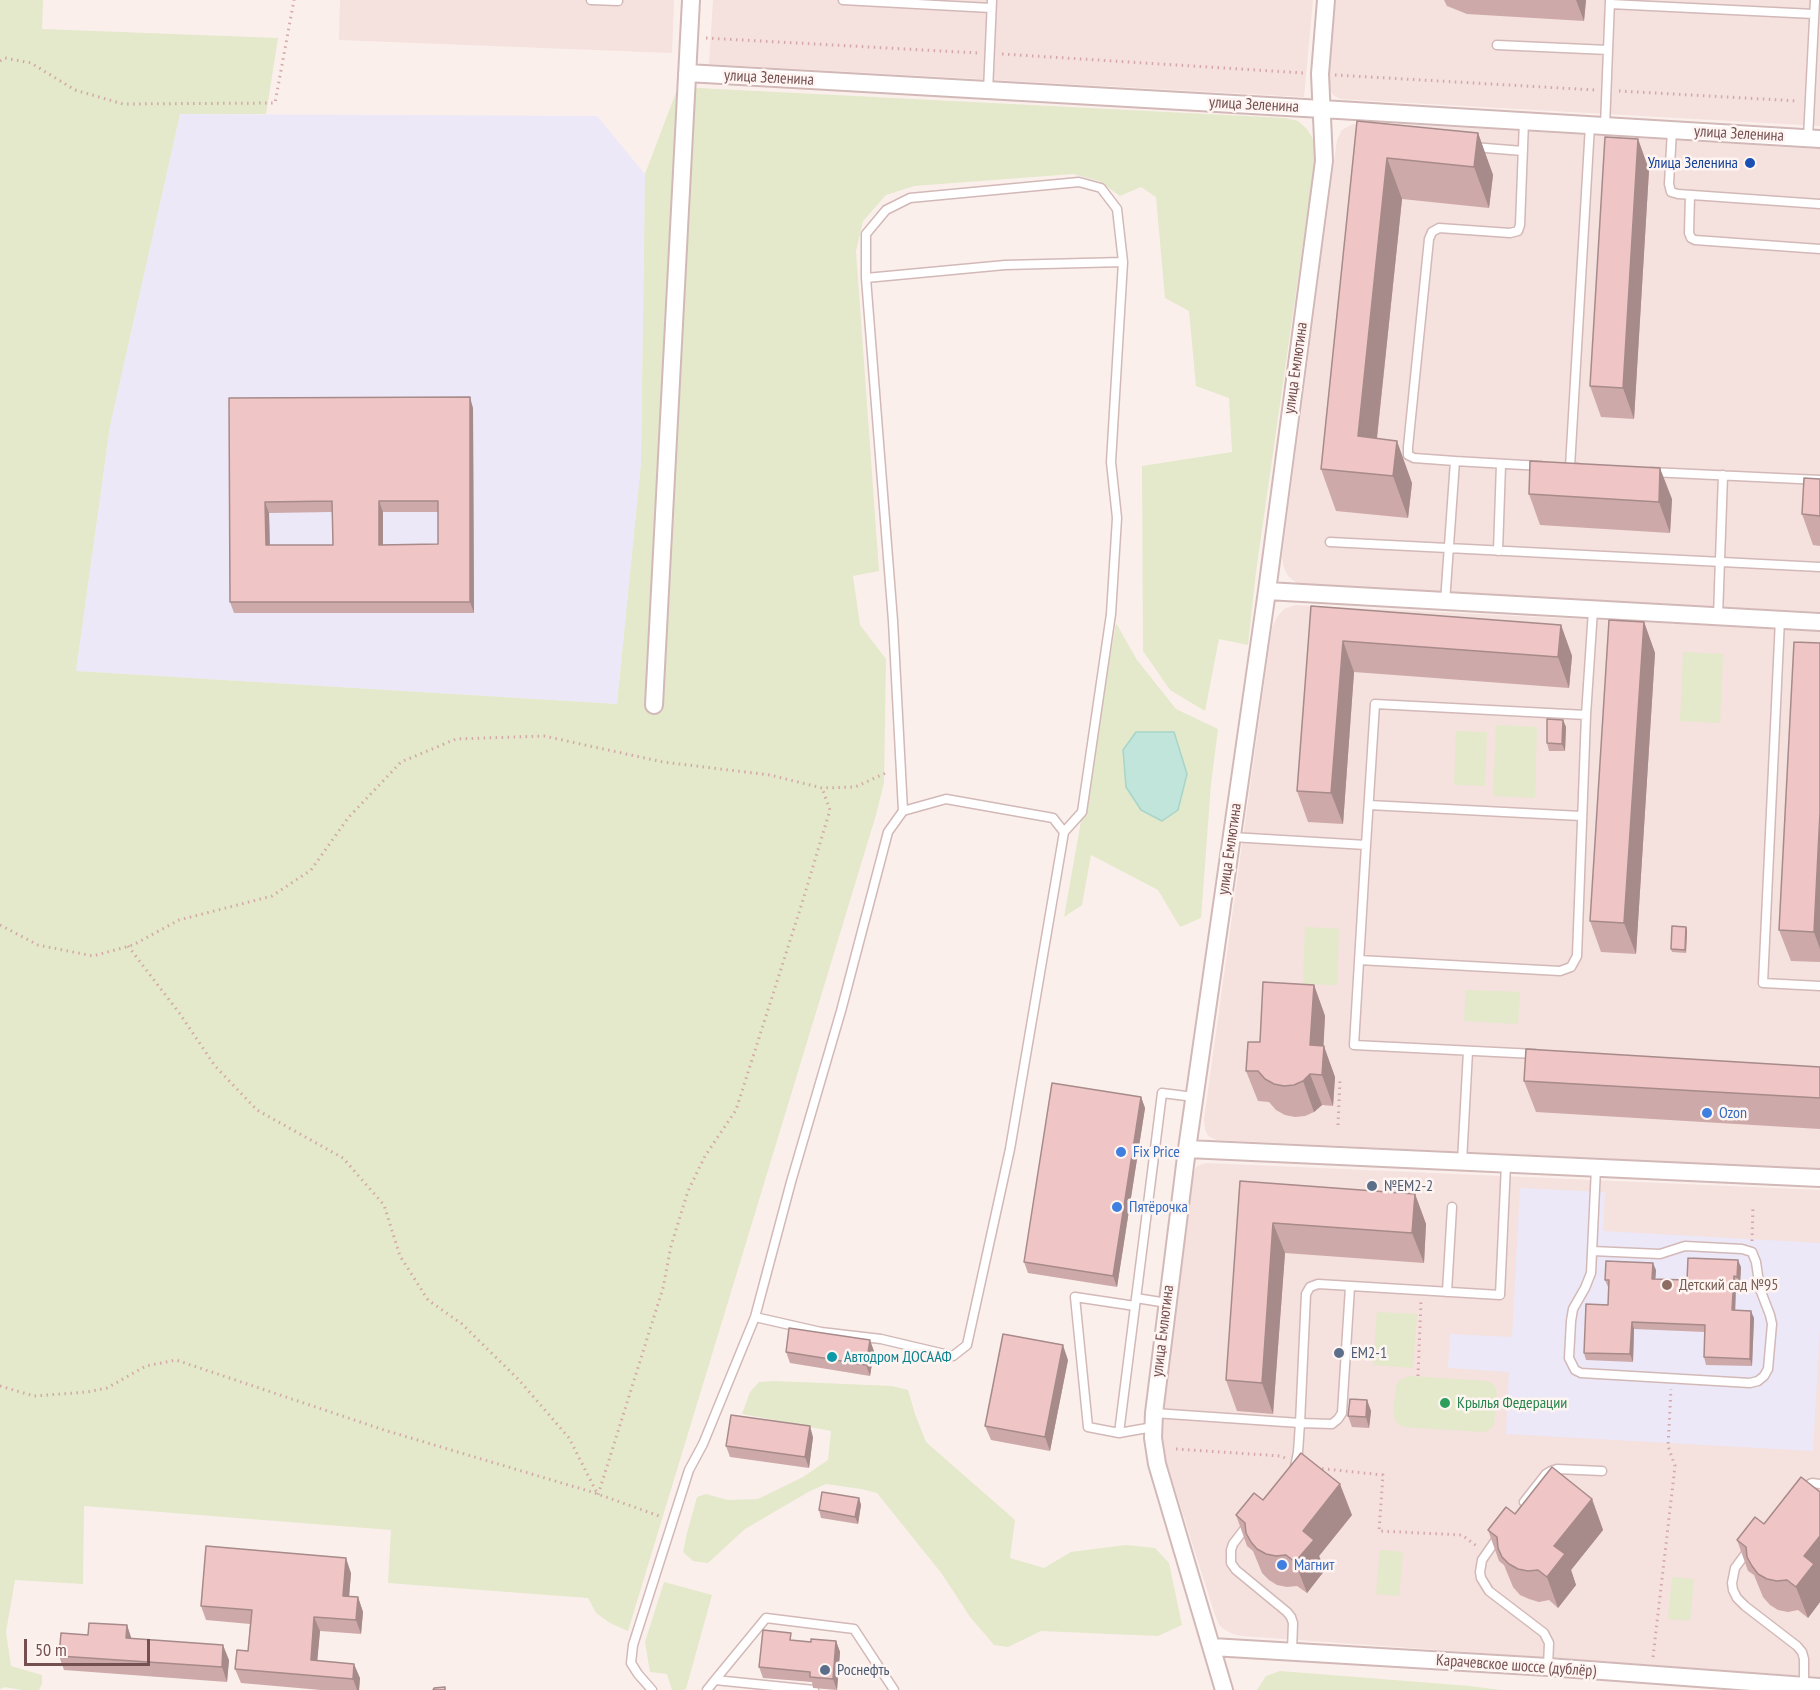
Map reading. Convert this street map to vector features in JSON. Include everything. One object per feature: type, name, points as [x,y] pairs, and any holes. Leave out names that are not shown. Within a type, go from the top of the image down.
[{"type":"street","points":[[654,705],[691,0]]},
{"type":"street","name":"улица Емлютина","points":[[1224,1690],[1157,1464],[1153,1438],[1154,1420],[1186,1149],[1267,591],[1324,161],[1320,74],[1326,0]]},
{"type":"street","name":"улица Зеленина","points":[[687,73],[1322,109],[1371,117],[1524,121],[1814,138]]},
{"type":"street","points":[[1267,591],[1820,622]]},
{"type":"street","points":[[1186,1149],[1820,1178]]},
{"type":"street","name":"Карачевское шоссе (дублёр)","points":[[1212,1647],[1548,1667],[1812,1686]]},
{"type":"lane","points":[[591,0],[618,1]]},
{"type":"lane","points":[[843,0],[992,4],[988,91]]},
{"type":"lane","points":[[1814,138],[1810,102],[1816,58],[1815,0]]},
{"type":"lane","points":[[1570,467],[1598,125],[1606,90],[1610,2],[1814,14]]},
{"type":"lane","points":[[1497,45],[1608,50]]},
{"type":"lane","points":[[1524,121],[1518,231],[1510,233],[1439,228],[1432,232],[1429,239],[1408,455],[1414,458],[1455,462],[1547,466]]},
{"type":"lane","points":[[1672,130],[1669,184],[1671,192],[1820,204]]},
{"type":"lane","points":[[1467,146],[1523,151]]},
{"type":"lane","points":[[652,1690],[631,1663],[633,1645],[689,1470],[703,1444],[754,1317],[841,1011],[888,832],[903,811],[892,621],[866,278],[866,234],[886,210],[910,198],[1079,182],[1101,188],[1117,209],[1123,262],[1111,462],[1117,518],[1111,614],[1082,812],[1064,832],[1010,1149],[968,1345],[953,1356],[881,1339],[821,1332],[754,1317]]},
{"type":"lane","points":[[1690,195],[1689,233],[1695,240],[1820,249]]},
{"type":"lane","points":[[866,278],[1005,265],[1123,262]]},
{"type":"lane","points":[[1445,602],[1455,462]]},
{"type":"lane","points":[[1498,551],[1502,464]]},
{"type":"lane","points":[[1559,467],[1582,468]]},
{"type":"lane","points":[[1641,471],[1820,480]]},
{"type":"lane","points":[[1718,616],[1723,475]]},
{"type":"lane","points":[[1330,542],[1820,567]]},
{"type":"lane","points":[[1359,960],[1560,970],[1572,968],[1577,956],[1581,816],[1593,610]]},
{"type":"lane","points":[[1780,620],[1763,983],[1820,986]]},
{"type":"lane","points":[[1546,1054],[1354,1045],[1375,704],[1586,715]]},
{"type":"lane","points":[[903,811],[946,799],[1053,818],[1064,832]]},
{"type":"lane","points":[[1369,805],[1581,816]]},
{"type":"lane","points":[[1232,837],[1366,845]]},
{"type":"lane","points":[[1462,1162],[1468,1051]]},
{"type":"lane","points":[[1119,1433],[1162,1093],[1194,1097]]},
{"type":"lane","points":[[1287,1476],[1297,1462],[1306,1294],[1310,1287],[1318,1284],[1500,1295],[1506,1164]]},
{"type":"lane","points":[[1592,1251],[1660,1254],[1685,1246],[1742,1249],[1752,1252],[1760,1289],[1772,1324],[1768,1369],[1758,1381],[1750,1383],[1581,1373],[1575,1370],[1569,1358],[1571,1321],[1573,1309],[1586,1288],[1591,1273],[1592,1251],[1596,1168]]},
{"type":"lane","points":[[1447,1292],[1452,1207]]},
{"type":"lane","points":[[1167,1302],[1075,1298],[1088,1427],[1119,1433],[1154,1420],[1332,1424],[1341,1413],[1350,1287]]},
{"type":"lane","points":[[1519,1509],[1546,1474],[1551,1471],[1557,1469],[1602,1471]]},
{"type":"lane","points":[[1797,1491],[1812,1483],[1820,1484]]},
{"type":"lane","points":[[1253,1518],[1233,1544],[1231,1563],[1236,1570],[1291,1617],[1293,1623],[1292,1651]]},
{"type":"lane","points":[[1506,1527],[1482,1560],[1480,1572],[1488,1591],[1544,1633],[1549,1643],[1548,1667]]},
{"type":"lane","points":[[1759,1538],[1735,1568],[1733,1590],[1745,1606],[1802,1652],[1812,1686]]},
{"type":"lane","points":[[707,1690],[766,1618],[854,1629],[894,1690]]},
{"type":"lane","points":[[715,1680],[814,1690]]},
{"type":"path","points":[[0,61],[5,58],[31,63],[75,90],[123,104],[275,103],[294,0]]},
{"type":"path","points":[[689,37],[1810,102]]},
{"type":"path","points":[[0,925],[38,945],[93,956],[128,946],[179,920],[272,896],[311,870],[348,818],[401,762],[456,739],[544,736],[663,762],[770,775],[822,788],[855,787],[901,766]]},
{"type":"path","points":[[598,1495],[663,1288],[671,1246],[688,1191],[705,1156],[736,1110],[803,900],[830,810],[822,788]]},
{"type":"path","points":[[128,946],[180,1014],[215,1066],[257,1110],[343,1158],[384,1205],[400,1256],[428,1300],[462,1324],[519,1380],[568,1438],[598,1495]]},
{"type":"path","points":[[1338,1125],[1340,1079]]},
{"type":"path","points":[[1752,1252],[1753,1207]]},
{"type":"path","points":[[1418,1376],[1422,1291]]},
{"type":"path","points":[[0,1386],[34,1396],[87,1392],[107,1388],[146,1366],[176,1360],[384,1430],[598,1495],[673,1521]]},
{"type":"path","points":[[1653,1657],[1675,1466],[1668,1446],[1672,1378]]},
{"type":"path","points":[[1176,1449],[1281,1456],[1308,1467],[1383,1474],[1379,1531],[1462,1535],[1486,1554]]},
{"type":"shaded area","points":[[340,0],[674,0],[672,53],[339,40]]},
{"type":"shaded area","points":[[713,0],[1313,0],[1304,97],[709,64]]},
{"type":"shaded area","points":[[1336,0],[1820,0],[1820,126],[1340,99],[1333,95],[1328,80]]},
{"type":"shaded area","points":[[180,114],[597,116],[645,174],[641,464],[617,704],[76,671],[110,426]]},
{"type":"shaded area","points":[[1366,122],[1820,149],[1820,612],[1308,586],[1297,583],[1288,576],[1282,557],[1337,140],[1342,130],[1353,124]]},
{"type":"shaded area","points":[[1295,605],[1820,631],[1820,1169],[1217,1140],[1208,1136],[1204,1119],[1272,628],[1284,609]]},
{"type":"shaded area","name":"Крылья Федерации","points":[[1206,1163],[1820,1190],[1820,1677],[1242,1636],[1233,1634],[1219,1625],[1163,1451],[1161,1423],[1193,1174],[1197,1166]]},
{"type":"shaded area","name":"Детский сад №95","points":[[1520,1188],[1605,1192],[1603,1231],[1820,1243],[1820,1327],[1813,1451],[1506,1434],[1509,1372],[1448,1368],[1450,1334],[1512,1337]]},
{"type":"green space","points":[[0,0],[43,0],[42,29],[278,38],[266,114],[180,114],[110,426],[76,671],[617,704],[641,464],[645,174],[678,87],[1285,118],[1298,121],[1312,137],[1316,152],[1256,572],[1248,645],[1219,639],[1205,711],[1170,690],[1143,651],[1142,466],[1232,452],[1229,398],[1196,386],[1189,311],[1165,298],[1156,197],[1141,187],[1120,196],[1099,181],[1073,174],[914,186],[886,195],[863,221],[856,251],[879,571],[853,576],[860,625],[886,659],[884,783],[628,1631],[610,1623],[596,1613],[588,1598],[388,1583],[391,1530],[84,1506],[83,1584],[15,1580],[6,1632],[11,1666],[42,1675],[42,1684],[39,1690],[5,1687],[0,1689]]},
{"type":"green space","points":[[1116,623],[1137,660],[1176,709],[1218,729],[1211,784],[1201,918],[1180,927],[1158,890],[1091,855],[1082,905],[1064,917]]},
{"type":"green space","points":[[1683,652],[1723,654],[1720,723],[1680,721]]},
{"type":"green space","points":[[1496,725],[1537,727],[1535,798],[1493,796]]},
{"type":"green space","points":[[1456,731],[1487,732],[1485,786],[1454,785]]},
{"type":"green space","points":[[1305,927],[1339,929],[1337,985],[1303,984]]},
{"type":"green space","points":[[1466,990],[1520,992],[1518,1024],[1464,1021]]},
{"type":"green space","points":[[1377,1312],[1417,1314],[1413,1368],[1373,1365]]},
{"type":"green space","name":"Крылья Федерации","points":[[1409,1376],[1488,1381],[1494,1385],[1497,1392],[1494,1424],[1491,1429],[1484,1432],[1403,1427],[1396,1422],[1393,1414],[1396,1386],[1400,1380]]},
{"type":"green space","points":[[759,1382],[892,1386],[908,1390],[926,1442],[1015,1520],[1010,1558],[1044,1568],[1071,1552],[1126,1545],[1155,1548],[1169,1563],[1182,1625],[1158,1636],[1041,1631],[1008,1647],[994,1645],[970,1617],[942,1574],[877,1493],[826,1484],[745,1529],[708,1563],[693,1561],[683,1552],[697,1497],[706,1494],[728,1500],[758,1499],[803,1477],[828,1460],[831,1431],[742,1414],[750,1392]]},
{"type":"green space","points":[[1380,1550],[1403,1552],[1399,1596],[1376,1594]]},
{"type":"green space","points":[[1672,1577],[1694,1579],[1690,1621],[1668,1619]]},
{"type":"green space","points":[[664,1582],[712,1595],[686,1689],[682,1690],[672,1690],[667,1674],[650,1672],[645,1642]]},
{"type":"green space","points":[[1280,1671],[1501,1690],[1257,1690],[1266,1676]]},
{"type":"water","points":[[1136,732],[1174,732],[1187,774],[1178,810],[1162,821],[1141,810],[1126,787],[1123,750]]},
{"type":"building","points":[[1357,121],[1478,133],[1474,167],[1387,158],[1358,436],[1397,441],[1393,476],[1321,469]]},
{"type":"building","points":[[1605,137],[1638,139],[1623,388],[1590,386]]},
{"type":"building","points":[[470,397],[470,602],[230,602],[229,398]],"holes":[[[332,501],[333,545],[266,545],[265,502]],[[379,501],[438,501],[438,544],[379,545]]]},
{"type":"building","points":[[1530,461],[1660,468],[1659,502],[1529,494]]},
{"type":"building","points":[[1804,478],[1820,479],[1820,516],[1802,514]]},
{"type":"building","points":[[1311,606],[1561,625],[1558,657],[1343,641],[1331,793],[1297,791]]},
{"type":"building","points":[[1609,620],[1644,622],[1624,923],[1590,921]]},
{"type":"building","points":[[1794,642],[1820,643],[1820,813],[1814,932],[1779,930]]},
{"type":"building","points":[[1547,719],[1563,720],[1562,744],[1547,743]]},
{"type":"building","points":[[1672,926],[1686,927],[1685,950],[1671,949]]},
{"type":"building","points":[[1263,982],[1314,985],[1310,1045],[1324,1046],[1322,1075],[1310,1074],[1303,1081],[1284,1086],[1265,1079],[1258,1071],[1246,1071],[1248,1042],[1260,1042]]},
{"type":"building","points":[[1526,1049],[1820,1067],[1820,1098],[1524,1081]]},
{"type":"building","points":[[1052,1083],[1141,1097],[1113,1276],[1024,1262]]},
{"type":"building","points":[[1240,1181],[1415,1194],[1412,1233],[1273,1223],[1262,1383],[1226,1380]]},
{"type":"building","points":[[1688,1258],[1738,1260],[1737,1277],[1734,1276],[1732,1310],[1751,1311],[1750,1359],[1704,1357],[1705,1325],[1632,1322],[1630,1354],[1584,1353],[1586,1304],[1608,1305],[1609,1280],[1605,1280],[1606,1261],[1653,1263],[1652,1279],[1687,1280]]},
{"type":"building","points":[[789,1328],[870,1340],[866,1365],[786,1352]]},
{"type":"building","points":[[1003,1334],[1063,1345],[1045,1437],[985,1426]]},
{"type":"building","points":[[1350,1399],[1367,1400],[1366,1417],[1348,1416]]},
{"type":"building","points":[[731,1415],[810,1426],[805,1457],[726,1446]]},
{"type":"building","points":[[1301,1453],[1340,1484],[1303,1531],[1314,1540],[1295,1562],[1286,1555],[1266,1554],[1257,1549],[1246,1533],[1245,1523],[1236,1515],[1254,1493],[1263,1500]]},
{"type":"building","points":[[1552,1467],[1592,1499],[1554,1546],[1565,1554],[1547,1577],[1538,1570],[1518,1569],[1509,1564],[1502,1557],[1498,1548],[1497,1537],[1488,1530],[1506,1507],[1515,1514]]},
{"type":"building","points":[[1801,1477],[1820,1492],[1820,1536],[1804,1556],[1814,1564],[1796,1587],[1787,1580],[1767,1579],[1758,1574],[1747,1557],[1746,1547],[1737,1540],[1755,1517],[1764,1524]]},
{"type":"building","points":[[822,1492],[859,1498],[855,1517],[819,1510]]},
{"type":"building","points":[[206,1546],[346,1558],[343,1596],[358,1597],[356,1620],[314,1617],[311,1660],[354,1664],[353,1679],[235,1669],[237,1650],[248,1651],[252,1610],[201,1606]]},
{"type":"building","points":[[89,1623],[127,1625],[126,1638],[223,1645],[222,1667],[59,1656],[61,1633],[88,1635]]},
{"type":"building","points":[[763,1630],[791,1633],[790,1640],[836,1641],[833,1679],[810,1677],[810,1672],[759,1667]]},
{"type":"building","points":[[445,1687],[445,1690],[433,1690],[434,1688]]},
{"type":"place","name":"Улица Зеленина","points":[[1750,163]]},
{"type":"place","name":"Ozon","points":[[1707,1113]]},
{"type":"place","name":"Fix Price","points":[[1121,1152]]},
{"type":"place","name":"№ЕМ2-2","points":[[1372,1186]]},
{"type":"place","name":"Пятёрочка","points":[[1117,1207]]},
{"type":"place","name":"Детский сад №95","points":[[1667,1285]]},
{"type":"place","name":"ЕМ2-1","points":[[1339,1353]]},
{"type":"place","name":"Автодром ДОСААФ","points":[[832,1357]]},
{"type":"place","name":"Крылья Федерации","points":[[1445,1403]]},
{"type":"place","name":"Магнит","points":[[1282,1565]]},
{"type":"place","name":"Роснефть","points":[[825,1670]]}]
